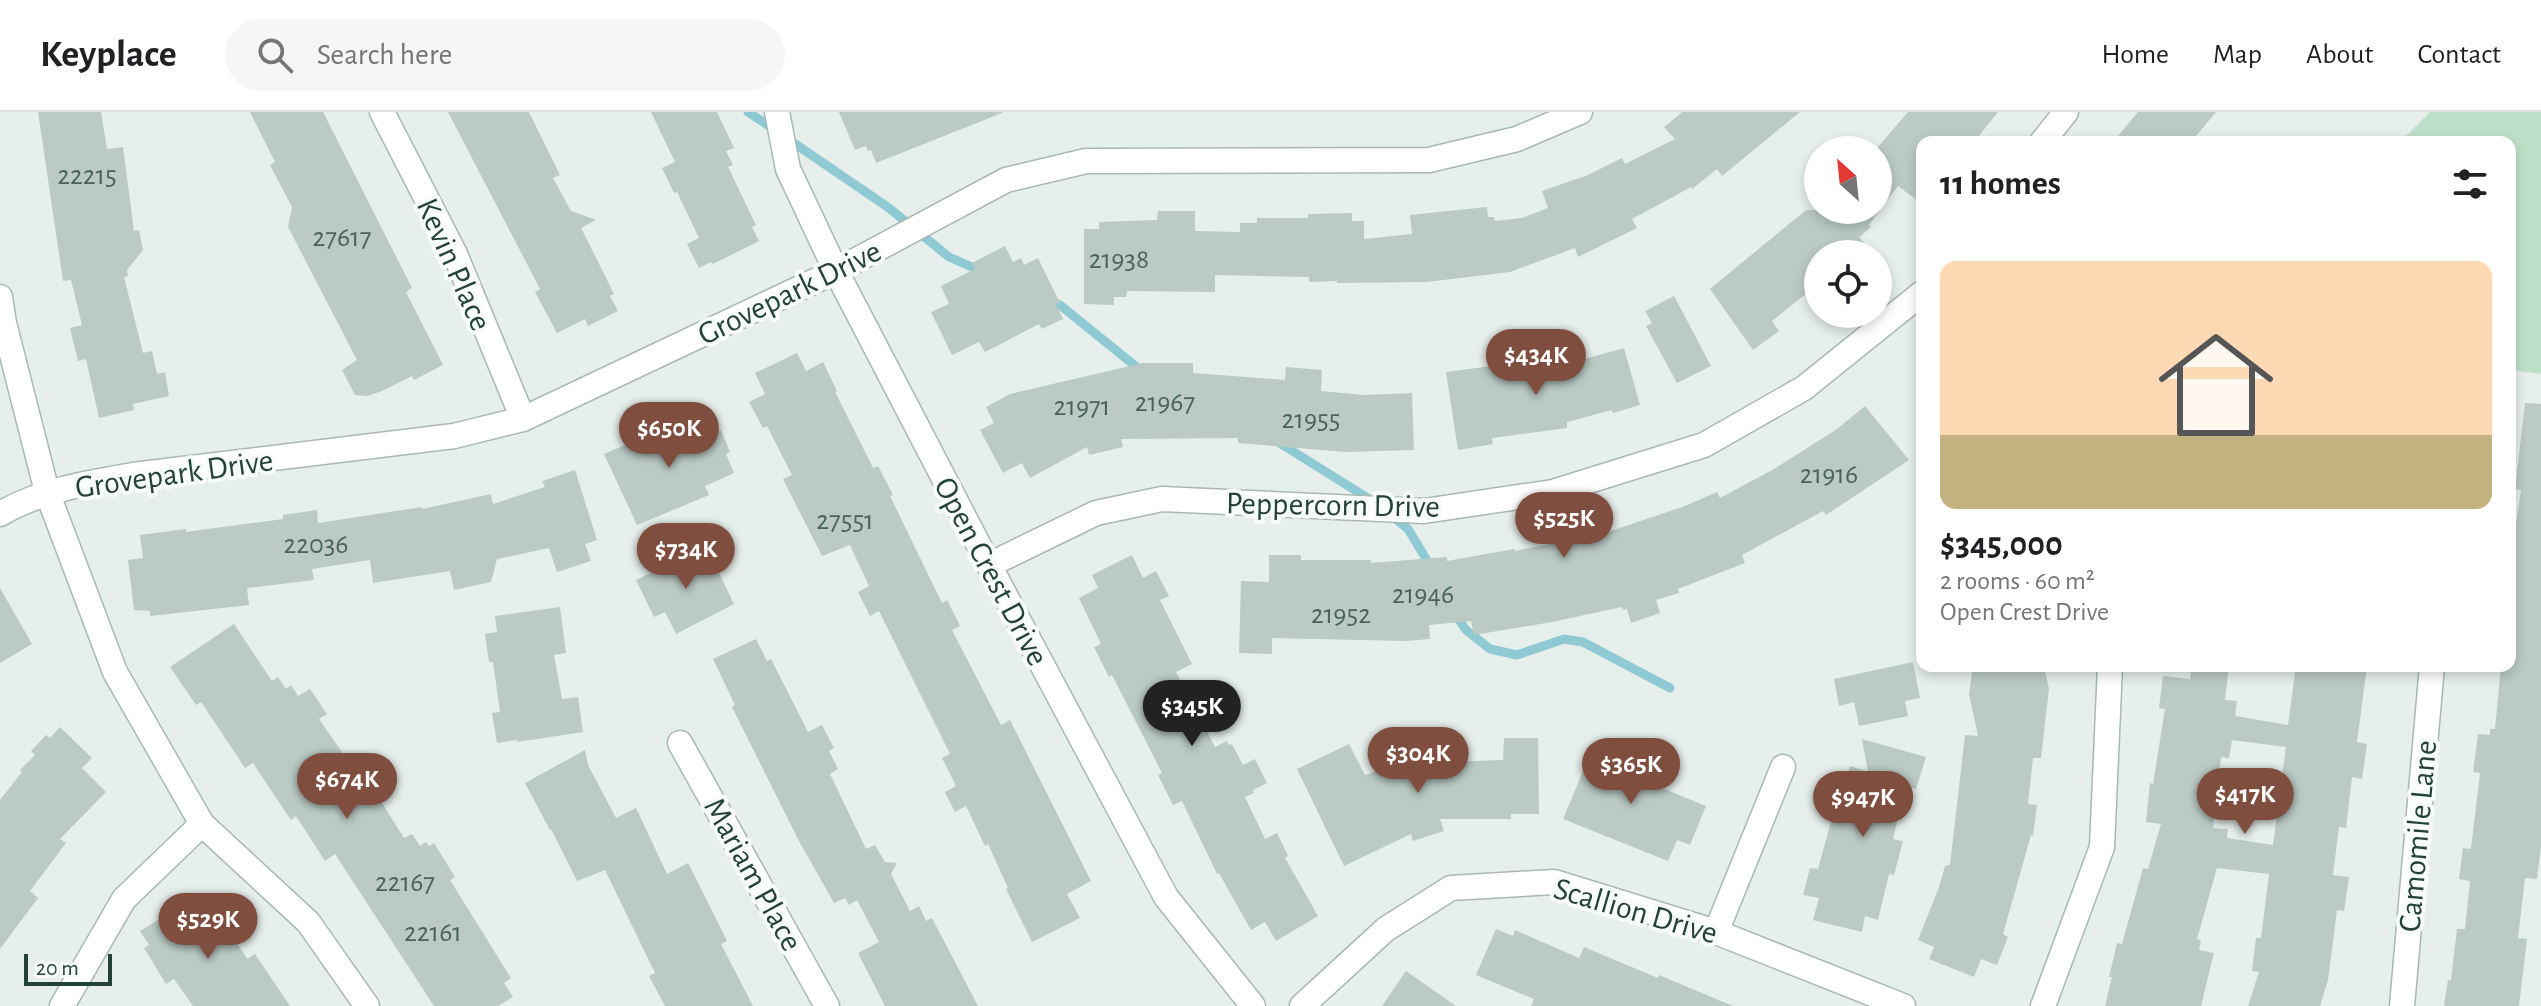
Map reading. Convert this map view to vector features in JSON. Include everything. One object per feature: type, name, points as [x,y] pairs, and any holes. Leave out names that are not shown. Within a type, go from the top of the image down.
[{"type":"street","name":"Kevin Place","points":[[382,112],[455,254],[523,419]]},
{"type":"street","name":"Open Crest Drive","points":[[777,112],[788,169],[836,271],[989,565],[1166,897],[1253,1006]]},
{"type":"street","name":"Grovepark Drive","points":[[0,514],[47,492],[133,475],[454,436],[523,419],[836,271],[1006,180],[1086,161],[1429,160],[1517,139],[1580,112]]},
{"type":"street","points":[[2047,136],[2066,112]]},
{"type":"street","points":[[0,297],[47,492],[115,672],[202,824],[308,922],[367,1006]]},
{"type":"street","name":"Peppercorn Drive","points":[[989,565],[1096,513],[1162,499],[1424,511],[1553,492],[1704,445],[1804,388],[1916,298]]},
{"type":"street","points":[[2043,1006],[2102,847],[2110,672]]},
{"type":"street","name":"Camomile Lane","points":[[2402,1006],[2431,672]]},
{"type":"street","name":"Mariam Place","points":[[680,743],[827,1006]]},
{"type":"street","points":[[1716,932],[1783,767]]},
{"type":"street","points":[[62,1006],[124,899],[202,824]]},
{"type":"street","name":"Scallion Drive","points":[[1302,1006],[1386,929],[1451,888],[1554,882],[1716,932],[1903,1006]]},
{"type":"green space","points":[[2430,112],[2541,112],[2541,374],[2516,371],[2516,136],[2406,136]]},
{"type":"building","points":[[38,112],[101,112],[107,149],[123,147],[134,231],[139,230],[143,250],[127,270],[128,276],[124,277],[143,353],[152,351],[157,374],[165,372],[169,396],[133,404],[134,410],[99,418],[86,359],[78,361],[70,328],[82,325],[71,280],[63,281]]},
{"type":"building","points":[[250,112],[323,112],[412,288],[406,292],[443,365],[414,380],[412,376],[382,391],[367,396],[355,395],[342,370],[357,360],[288,227],[292,207],[270,165],[275,162]]},
{"type":"building","points":[[448,112],[529,112],[560,175],[553,178],[571,211],[596,220],[581,228],[614,294],[610,296],[618,311],[588,326],[585,319],[557,333],[535,292],[540,289]]},
{"type":"building","points":[[651,112],[717,112],[734,148],[726,151],[733,165],[728,167],[756,225],[752,227],[759,241],[699,268],[687,244],[699,238],[662,168],[675,162]]},
{"type":"building","points":[[839,112],[1002,113],[876,163],[866,146],[855,150]]},
{"type":"building","points":[[1682,112],[1800,112],[1722,176],[1717,169],[1692,189],[1632,219],[1637,228],[1578,257],[1575,248],[1510,272],[1427,282],[1337,283],[1309,282],[1309,277],[1215,275],[1215,292],[1127,291],[1126,297],[1114,297],[1114,305],[1084,304],[1084,229],[1099,229],[1099,222],[1157,220],[1158,211],[1195,211],[1195,231],[1240,232],[1240,223],[1257,223],[1257,218],[1308,218],[1308,214],[1352,213],[1352,221],[1364,221],[1364,239],[1412,234],[1410,215],[1487,207],[1488,217],[1494,217],[1495,221],[1522,218],[1548,208],[1542,191],[1588,175],[1622,158],[1625,164],[1675,139],[1664,127]]},
{"type":"building","points":[[1908,112],[1998,112],[1979,136],[1916,136],[1916,200],[1898,186],[1892,194],[1892,136],[1887,136]]},
{"type":"building","points":[[2138,112],[2216,112],[2196,136],[2118,136]]},
{"type":"building","points":[[1804,212],[1804,224],[1870,224],[1871,227],[1859,237],[1861,240],[1804,240],[1804,295],[1772,321],[1779,331],[1753,350],[1710,289]]},
{"type":"building","points":[[1005,246],[1013,262],[1021,258],[1024,265],[1038,258],[1060,303],[1055,303],[1063,319],[1042,329],[1039,324],[985,352],[979,342],[952,355],[931,312],[949,304],[941,286],[975,269],[972,263]]},
{"type":"building","points":[[1674,296],[1711,366],[1677,383],[1646,326],[1652,323],[1645,311]]},
{"type":"building","points":[[1624,348],[1640,405],[1567,422],[1567,428],[1492,438],[1493,444],[1458,450],[1446,372],[1529,361],[1531,374]]},
{"type":"building","points":[[797,353],[806,371],[823,362],[873,468],[878,466],[893,495],[890,496],[942,603],[947,600],[960,626],[952,630],[1001,725],[1010,720],[1091,881],[1067,894],[1080,918],[1032,942],[988,844],[985,846],[966,806],[955,812],[945,792],[956,786],[942,758],[950,754],[879,611],[870,616],[858,592],[869,586],[850,545],[822,556],[783,479],[792,475],[767,426],[763,428],[749,402],[765,394],[755,373]]},
{"type":"building","points":[[1143,363],[1193,363],[1193,373],[1285,380],[1286,367],[1322,370],[1321,391],[1364,395],[1412,393],[1414,450],[1346,452],[1238,443],[1238,438],[1121,439],[1123,447],[1089,455],[1087,447],[1030,478],[1022,463],[1003,473],[980,430],[994,423],[986,407],[1010,394]]},
{"type":"building","points":[[2525,403],[2541,404],[2541,846],[2537,879],[2525,878],[2518,938],[2527,939],[2519,1006],[2444,1006],[2448,980],[2451,980],[2457,929],[2465,929],[2470,881],[2459,879],[2463,848],[2471,849],[2480,773],[2473,772],[2478,734],[2490,735],[2490,729],[2495,729],[2500,672],[2516,672],[2516,524],[2521,490],[2516,489]]},
{"type":"building","points":[[1865,406],[1909,460],[1826,515],[1823,511],[1742,555],[1745,563],[1656,600],[1660,613],[1631,623],[1627,609],[1623,610],[1622,607],[1474,635],[1471,621],[1429,625],[1430,639],[1406,641],[1272,638],[1272,654],[1239,653],[1241,581],[1269,582],[1269,555],[1301,555],[1301,560],[1371,560],[1371,563],[1447,557],[1447,561],[1583,537],[1584,540],[1717,492],[1720,498],[1774,469],[1837,429]]},
{"type":"building","points":[[689,421],[694,433],[701,429],[705,437],[721,430],[734,473],[705,486],[709,495],[637,525],[604,454]]},
{"type":"building","points":[[575,470],[597,540],[585,544],[591,561],[557,572],[549,548],[497,559],[491,582],[454,590],[450,571],[373,583],[370,560],[312,569],[314,580],[247,588],[249,605],[150,616],[150,611],[134,610],[128,560],[143,558],[140,535],[283,519],[283,515],[317,510],[318,523],[422,509],[491,494],[493,504],[545,487],[542,481]]},
{"type":"building","points":[[694,551],[698,560],[710,554],[734,604],[676,634],[665,612],[654,617],[636,580]]},
{"type":"building","points":[[1132,555],[1143,578],[1156,571],[1169,596],[1160,600],[1192,664],[1176,672],[1215,747],[1227,741],[1229,745],[1232,744],[1243,765],[1255,759],[1267,783],[1245,797],[1265,839],[1277,833],[1288,856],[1285,858],[1318,916],[1276,941],[1265,922],[1251,930],[1217,874],[1182,801],[1173,805],[1158,775],[1162,773],[1112,675],[1109,677],[1094,647],[1101,644],[1079,598],[1098,588],[1092,575]]},
{"type":"building","points":[[0,588],[32,644],[0,663]]},
{"type":"building","points":[[560,607],[566,653],[554,655],[562,699],[578,697],[583,732],[497,743],[492,713],[500,712],[493,662],[489,662],[485,634],[497,632],[495,616]]},
{"type":"building","points":[[234,624],[272,681],[278,677],[286,689],[291,685],[298,696],[310,689],[327,714],[319,719],[371,794],[375,792],[404,838],[412,834],[420,846],[426,842],[429,846],[434,843],[455,877],[450,880],[511,978],[504,983],[513,997],[498,1006],[434,1006],[335,854],[325,861],[296,816],[291,820],[253,763],[245,768],[201,702],[196,705],[170,667]]},
{"type":"building","points":[[756,639],[767,661],[771,659],[808,732],[822,725],[834,748],[829,751],[838,769],[830,774],[866,849],[875,845],[885,862],[897,863],[891,874],[910,911],[919,906],[926,921],[932,918],[978,1006],[885,1006],[858,953],[879,942],[857,900],[849,905],[845,898],[834,903],[799,841],[732,707],[735,705],[713,659]]},
{"type":"building","points":[[1913,662],[1920,698],[1905,701],[1908,716],[1859,726],[1854,702],[1839,706],[1834,679]]},
{"type":"building","points":[[1972,672],[2045,672],[2049,689],[2041,758],[2033,758],[2028,804],[2037,805],[2033,836],[2003,934],[2008,937],[1997,965],[1981,959],[1974,977],[1929,959],[1934,947],[1918,940],[1945,866],[1950,865],[1965,735],[1978,736],[1969,694]]},
{"type":"building","points":[[2191,672],[2228,672],[2225,700],[2237,701],[2235,716],[2288,725],[2295,672],[2366,672],[2357,742],[2367,744],[2362,779],[2352,777],[2346,828],[2339,827],[2333,875],[2349,877],[2344,911],[2337,910],[2328,980],[2320,1006],[2248,1006],[2259,972],[2252,971],[2256,938],[2261,938],[2269,874],[2217,868],[2197,939],[2201,940],[2199,950],[2214,953],[2201,1006],[2105,1006],[2117,943],[2122,944],[2143,868],[2148,869],[2161,824],[2146,822],[2150,783],[2153,784],[2165,709],[2159,708],[2163,676],[2190,679]],"holes":[[[2232,740],[2286,747],[2273,845],[2227,838],[2228,829],[2213,828],[2221,757],[2229,758]]]},
{"type":"building","points":[[60,727],[92,758],[82,768],[106,792],[60,839],[66,843],[30,891],[38,898],[0,949],[0,800],[22,772],[20,770],[35,755],[31,751],[46,735],[50,738]]},
{"type":"building","points":[[1504,738],[1538,738],[1539,814],[1511,814],[1511,819],[1440,819],[1444,831],[1413,841],[1411,834],[1344,866],[1297,769],[1349,744],[1365,775],[1443,748],[1447,762],[1503,760]]},
{"type":"building","points":[[1862,739],[1926,757],[1916,789],[1906,786],[1893,839],[1903,841],[1894,875],[1889,874],[1878,920],[1865,916],[1862,932],[1813,920],[1819,898],[1803,895],[1810,868],[1818,869],[1850,766],[1868,772]]},
{"type":"building","points":[[1595,743],[1651,768],[1645,781],[1706,806],[1690,845],[1677,840],[1668,861],[1563,819]]},
{"type":"building","points":[[585,750],[588,765],[616,818],[636,808],[667,874],[688,863],[727,941],[721,944],[753,1006],[665,1006],[649,976],[655,973],[605,870],[577,881],[525,783]]},
{"type":"building","points":[[186,903],[193,915],[212,903],[247,959],[255,954],[290,1006],[193,1006],[174,979],[166,984],[144,948],[149,945],[140,931]]},
{"type":"building","points":[[1496,929],[1513,936],[1515,930],[1579,958],[1584,947],[1733,1006],[1531,1006],[1534,999],[1476,975]]},
{"type":"building","points":[[1406,971],[1456,1006],[1382,1006]]},
{"type":"waterway","points":[[748,112],[775,130]]},
{"type":"waterway","points":[[788,139],[889,208],[949,257],[983,272]]},
{"type":"waterway","points":[[1044,298],[1060,305],[1144,373]]},
{"type":"waterway","points":[[1278,442],[1374,502]]},
{"type":"waterway","points":[[1392,516],[1408,529],[1431,567]]},
{"type":"waterway","points":[[1454,613],[1466,630],[1490,649],[1517,655],[1564,639],[1583,642],[1670,688]]}]
